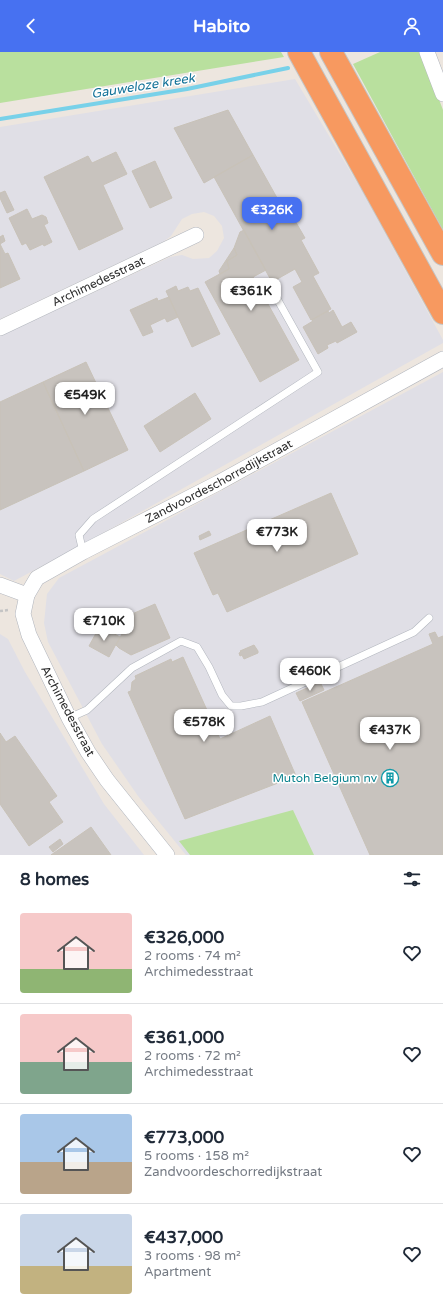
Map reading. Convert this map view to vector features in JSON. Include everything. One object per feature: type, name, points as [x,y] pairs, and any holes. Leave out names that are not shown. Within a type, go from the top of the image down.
[{"type":"highway","points":[[300,52],[443,313]]},
{"type":"highway","points":[[331,52],[443,254]]},
{"type":"street","points":[[427,52],[443,94]]},
{"type":"street","name":"Archimedesstraat","points":[[0,328],[196,235]]},
{"type":"street","name":"Zandvoordeschorredijkstraat","points":[[27,595],[37,578],[83,552],[218,483],[443,359]]},
{"type":"street","points":[[0,585],[27,595]]},
{"type":"street","name":"Archimedesstraat","points":[[27,595],[23,614],[29,635],[69,718],[88,752],[107,780],[168,855]]},
{"type":"lane","points":[[83,552],[79,535],[93,519],[318,372],[275,295]]},
{"type":"lane","points":[[69,718],[87,710],[132,668],[181,641],[197,647],[209,667],[222,695],[230,706],[240,706],[262,702],[414,632],[429,618]]},
{"type":"shaded area","points":[[295,79],[362,191],[443,340],[443,343],[96,537],[14,581],[0,574],[0,336],[170,257],[182,255],[193,259],[209,258],[217,251],[224,238],[222,226],[214,216],[204,212],[192,214],[182,219],[171,236],[163,242],[0,319],[0,127]]},
{"type":"shaded area","points":[[443,372],[443,855],[186,855],[138,796],[102,744],[48,642],[44,623],[47,594],[59,578]]},
{"type":"shaded area","points":[[0,634],[8,639],[25,672],[104,804],[144,855],[0,855]]},
{"type":"green space","points":[[0,52],[281,52],[284,57],[0,103]]},
{"type":"green space","points":[[380,52],[421,52],[443,110],[443,230],[353,64]]},
{"type":"green space","points":[[293,810],[314,855],[190,855],[179,841]]},
{"type":"building","points":[[228,110],[253,155],[204,183],[174,128]]},
{"type":"building","points":[[116,152],[127,174],[103,185],[123,229],[79,250],[44,177],[88,156],[92,163]]},
{"type":"building","points":[[253,155],[290,221],[294,219],[305,238],[301,240],[319,273],[313,276],[331,309],[311,320],[293,287],[302,282],[295,269],[272,282],[214,177]]},
{"type":"building","points":[[155,161],[172,198],[150,208],[132,171]]},
{"type":"building","points":[[5,191],[14,210],[7,213],[0,198],[0,193]]},
{"type":"building","points":[[27,209],[32,219],[42,215],[46,217],[48,223],[44,225],[52,242],[30,250],[26,243],[22,245],[9,218]]},
{"type":"building","points":[[244,230],[266,270],[253,277],[299,360],[260,382],[205,282],[229,269],[227,261],[237,255],[234,248],[240,232]]},
{"type":"building","points":[[3,235],[5,241],[0,244],[0,237]]},
{"type":"building","points":[[0,244],[5,254],[8,253],[20,279],[0,288]]},
{"type":"building","points":[[234,248],[237,255],[227,261],[229,269],[220,274],[219,271]]},
{"type":"building","points":[[176,286],[178,291],[188,287],[190,291],[198,288],[220,334],[192,347],[166,291]]},
{"type":"building","points":[[169,297],[178,317],[167,322],[165,318],[150,325],[153,332],[143,336],[130,310],[157,298],[158,301]]},
{"type":"building","points":[[333,310],[342,327],[351,322],[357,332],[337,343],[336,341],[327,345],[328,348],[318,354],[303,327],[313,321],[312,320],[328,311],[329,313]]},
{"type":"building","points":[[86,362],[128,450],[84,471],[43,382]]},
{"type":"building","points":[[43,382],[84,471],[0,510],[0,402]]},
{"type":"building","points":[[195,393],[211,419],[160,452],[144,426]]},
{"type":"building","points":[[331,493],[358,554],[227,612],[218,593],[213,595],[194,553]]},
{"type":"building","points":[[209,531],[211,535],[200,540],[199,536]]},
{"type":"building","points":[[155,604],[170,638],[131,655],[119,648],[116,645],[122,634],[116,621]]},
{"type":"building","points":[[100,626],[120,637],[109,657],[89,646]]},
{"type":"building","name":"Mutoh Belgium nv","points":[[435,632],[438,638],[443,636],[443,855],[370,855],[302,702],[433,644],[429,634]]},
{"type":"building","points":[[254,645],[258,653],[244,659],[242,655],[240,656],[240,651]]},
{"type":"building","points":[[183,657],[220,739],[270,716],[296,776],[185,819],[128,692],[131,691],[132,682],[136,679],[135,676],[171,659],[172,662]]},
{"type":"building","points":[[320,682],[324,690],[300,701],[296,693]]},
{"type":"building","points":[[0,733],[6,742],[15,736],[57,796],[49,802],[63,822],[29,846],[0,804]]},
{"type":"building","points":[[91,827],[111,855],[51,855]]},
{"type":"building","points":[[60,839],[63,844],[53,852],[49,847]]},
{"type":"waterway","name":"Gauweloze kreek","points":[[0,119],[187,89],[288,68]]},
{"type":"place","name":"Mutoh Belgium nv","points":[[390,778]]}]
